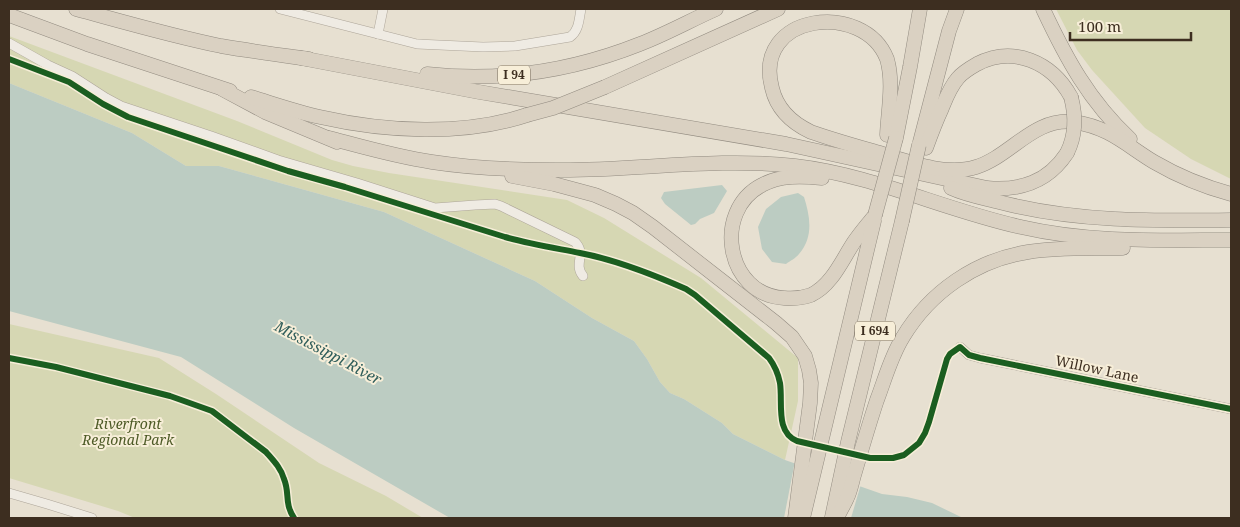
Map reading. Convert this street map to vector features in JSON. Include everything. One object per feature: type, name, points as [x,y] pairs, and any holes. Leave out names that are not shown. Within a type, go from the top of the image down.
[{"type":"highway","name":"I 94","points":[[76,9],[140,27],[237,48],[398,71],[492,77],[558,69],[614,54],[643,43],[716,9]]},
{"type":"highway","points":[[9,16],[222,89],[319,117],[387,128],[424,130],[504,121],[553,108],[605,87],[778,9]]},
{"type":"highway","name":"I 694","points":[[803,518],[875,215],[890,162],[891,137],[910,67],[920,9]]},
{"type":"highway","name":"I 694","points":[[832,518],[848,442],[902,221],[949,31],[957,9]]},
{"type":"highway","points":[[1043,9],[1077,76],[1108,117],[1132,141],[1183,176]]},
{"type":"highway","points":[[891,137],[888,115],[890,74],[886,55],[873,31],[856,18],[836,13],[810,16],[793,24],[774,49],[770,82],[777,102],[786,115],[797,125],[811,132],[930,167],[953,170],[972,168],[983,164],[1042,127],[1059,122],[1073,122],[1090,125],[1106,131],[1155,163],[1204,185],[1231,194]]},
{"type":"highway","points":[[301,58],[479,92],[786,144],[987,188],[1008,189],[1020,187],[1037,181],[1059,164],[1067,153],[1073,137],[1074,113],[1070,97],[1054,74],[1034,61],[1010,56],[988,59],[972,67],[960,76],[952,86],[936,122],[922,146]]},
{"type":"highway","points":[[222,89],[265,112],[358,150],[439,168],[524,178],[554,184],[595,195],[633,213],[653,227],[776,323],[792,337],[805,356],[811,376],[810,403],[795,518]]},
{"type":"highway","points":[[329,138],[408,158],[465,166],[561,170],[736,163],[794,166],[852,177],[992,220],[1068,236],[1108,239],[1231,242]]},
{"type":"highway","points":[[931,176],[955,190],[968,194],[1014,206],[1063,215],[1128,220],[1231,220]]},
{"type":"highway","points":[[875,215],[855,241],[835,273],[815,291],[803,297],[778,298],[759,291],[745,279],[732,252],[733,224],[743,203],[751,193],[774,180],[795,177],[830,179],[874,187],[937,203]]},
{"type":"highway","points":[[837,518],[848,496],[890,366],[903,337],[929,303],[947,288],[967,274],[999,259],[1036,251],[1231,242]]},
{"type":"street","points":[[280,9],[417,44],[483,47],[515,46],[570,37],[575,33],[578,26],[581,9]]},
{"type":"street","points":[[378,34],[383,9]]},
{"type":"street","points":[[9,43],[72,76],[121,106],[278,160],[435,208],[495,204],[501,206],[575,242],[580,249],[578,266],[583,276]]},
{"type":"street","name":"Willow Lane","points":[[960,347],[969,354],[980,358],[1231,409]]},
{"type":"street","points":[[9,493],[92,518]]},
{"type":"green space","points":[[1056,9],[1231,9],[1231,179],[1191,159],[1145,128],[1092,70],[1077,50]]},
{"type":"green space","points":[[9,36],[237,121],[332,160],[389,173],[567,200],[604,218],[701,278],[798,358],[798,401],[785,460],[733,434],[722,423],[684,399],[670,393],[660,382],[634,341],[592,318],[535,281],[384,212],[219,166],[186,166],[132,133],[9,83]]},
{"type":"green space","name":"Riverfront Regional Park","points":[[9,324],[159,358],[319,463],[386,496],[423,518],[135,518],[118,511],[9,478]]},
{"type":"water","name":"Mississippi River","points":[[9,83],[132,133],[186,166],[219,166],[384,212],[535,281],[592,318],[634,341],[660,382],[670,393],[684,399],[722,423],[733,434],[785,460],[882,494],[932,503],[963,518],[450,518],[294,428],[181,357],[9,311]]},
{"type":"water","points":[[722,185],[727,191],[714,213],[691,225],[665,204],[661,198],[664,192]]},
{"type":"water","points":[[798,193],[804,197],[808,212],[809,234],[807,241],[798,255],[786,264],[772,262],[762,249],[758,227],[766,209],[781,197]]},
{"type":"pier","points":[[795,461],[861,484],[851,518],[784,518]]},
{"type":"cycle path","points":[[9,59],[69,82],[103,104],[128,117],[288,171],[505,237],[594,256],[621,264],[686,289],[769,358],[776,370],[780,383],[781,416],[785,431],[797,441],[870,458],[893,458],[904,455],[919,443],[925,433],[947,359],[950,354],[960,347],[969,355],[980,358],[1231,409]]},
{"type":"cycle path","points":[[9,358],[56,367],[170,396],[212,411],[266,452],[276,464],[286,484],[289,508],[294,518]]}]
